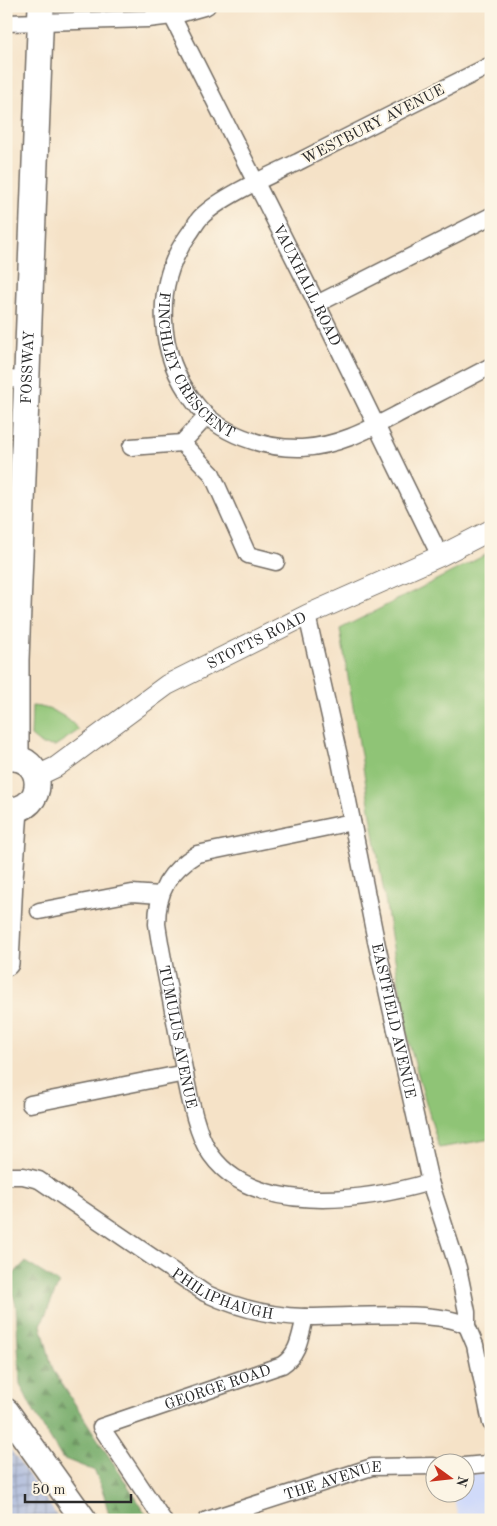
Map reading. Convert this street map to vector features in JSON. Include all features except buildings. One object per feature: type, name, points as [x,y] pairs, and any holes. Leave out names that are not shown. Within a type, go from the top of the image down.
[{"type":"main road","name":"FOSSWAY","points":[[36,776],[29,764],[11,758],[16,660],[17,379],[41,14]]},
{"type":"main road","points":[[6,964],[11,810],[22,808],[34,798],[37,791],[36,776]]},
{"type":"main road","points":[[6,1411],[84,1520]]},
{"type":"street","points":[[6,23],[41,14],[148,19],[172,16],[206,6]]},
{"type":"street","name":"VAUXHALL ROAD","points":[[172,16],[317,304],[440,556]]},
{"type":"street","name":"WESTBURY AVENUE","points":[[255,183],[491,65]]},
{"type":"street","name":"FINCHLEY CRESCENT","points":[[255,183],[215,206],[201,217],[174,259],[166,285],[163,308],[165,333],[170,357],[183,385],[207,416],[226,429],[245,438],[268,445],[300,448],[319,447],[361,433],[491,366]]},
{"type":"street","points":[[317,304],[491,216]]},
{"type":"street","points":[[131,447],[182,443],[207,416]]},
{"type":"street","points":[[182,443],[212,474],[248,555],[276,562]]},
{"type":"street","name":"STOTTS ROAD","points":[[36,776],[56,767],[167,685],[306,616],[440,556],[491,530]]},
{"type":"street","name":"EASTFIELD AVENUE","points":[[306,616],[339,756],[384,979],[430,1182],[458,1268],[467,1326],[475,1344],[491,1423]]},
{"type":"street","name":"TUMULUS AVENUE","points":[[352,822],[197,854],[186,860],[175,871],[160,895],[157,909],[157,924],[185,1073],[200,1133],[206,1148],[234,1177],[248,1185],[280,1194],[300,1197],[346,1198],[393,1192],[430,1182]]},
{"type":"street","points":[[39,911],[132,894],[160,895]]},
{"type":"street","points":[[30,1104],[185,1073]]},
{"type":"street","name":"PHILIPHAUGH","points":[[6,1176],[23,1176],[39,1180],[205,1293],[224,1302],[260,1312],[305,1317],[403,1316],[447,1318],[460,1321],[467,1326]]},
{"type":"street","name":"GEORGE ROAD","points":[[163,1520],[101,1428],[282,1365],[290,1360],[296,1352],[305,1317]]},
{"type":"street","points":[[474,1465],[486,1464],[491,1460]]},
{"type":"street","name":"THE AVENUE","points":[[207,1520],[372,1467],[424,1466]]},
{"type":"shaded area","points":[[6,1443],[60,1520],[6,1520]]},
{"type":"shaded area","points":[[491,1473],[491,1520],[459,1520],[455,1504],[474,1504],[474,1474]]},
{"type":"green space","points":[[491,552],[491,1139],[439,1148],[409,1043],[340,629]]},
{"type":"green space","points":[[32,706],[46,708],[58,713],[79,730],[55,746],[42,745],[31,736]]},
{"type":"green space","points":[[25,1262],[59,1283],[41,1325],[53,1370],[150,1520],[110,1520],[104,1495],[95,1471],[62,1458],[34,1412],[20,1384],[16,1306],[9,1279]]}]
